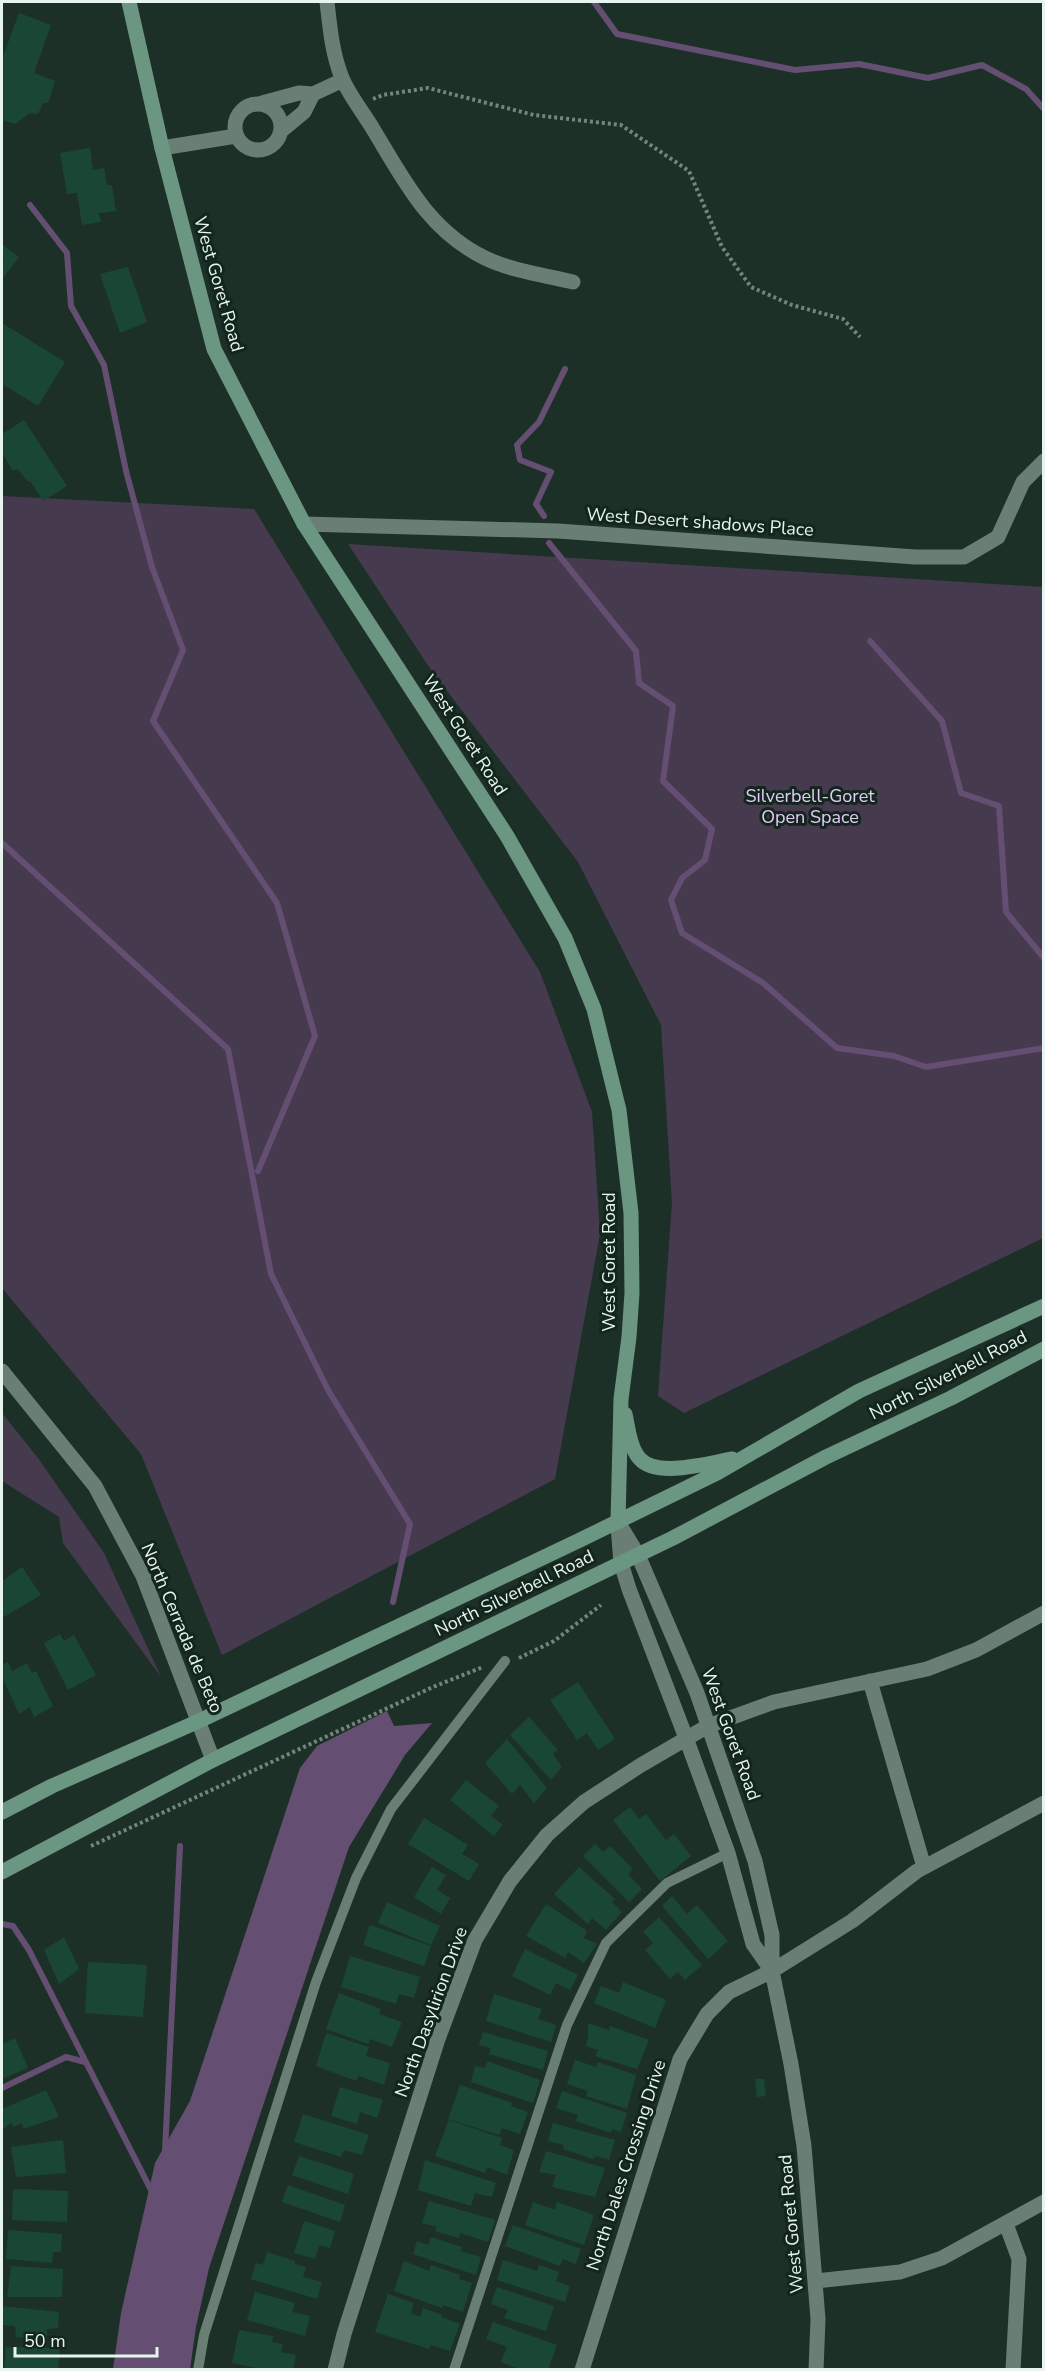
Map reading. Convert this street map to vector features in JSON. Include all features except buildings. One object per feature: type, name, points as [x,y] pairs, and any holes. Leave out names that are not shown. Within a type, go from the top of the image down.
[{"type":"main road","name":"West Goret Road","points":[[129,2],[162,148],[214,349],[304,524],[507,836],[565,938],[594,1009],[619,1110],[631,1213],[632,1293],[621,1399],[618,1522]]},
{"type":"main road","name":"North Silverbell Road","points":[[2,1812],[52,1786],[199,1721],[618,1522],[744,1457],[859,1391],[1044,1306]]},
{"type":"main road","name":"North Silverbell Road","points":[[2,1872],[213,1760],[638,1555],[825,1458],[951,1398],[1044,1349]]},
{"type":"main road","points":[[621,1399],[633,1445],[640,1460],[660,1470],[744,1457]]},
{"type":"street","points":[[327,2],[332,46],[343,80],[410,189],[435,224],[456,241],[485,258],[517,269],[573,282]]},
{"type":"street","points":[[313,94],[304,112],[281,131],[274,144],[266,149],[255,150],[245,147],[236,136],[234,124],[241,110],[250,104],[299,93],[313,94],[343,80]]},
{"type":"street","points":[[262,103],[273,108],[277,113],[281,131]]},
{"type":"street","points":[[162,148],[236,136]]},
{"type":"street","name":"West Desert shadows Place","points":[[304,524],[558,531],[915,557],[964,557],[998,537],[1023,482],[1044,461]]},
{"type":"street","name":"North Cerrada de Beto","points":[[2,1371],[95,1486],[143,1576],[213,1760]]},
{"type":"street","name":"West Goret Road","points":[[618,1522],[638,1555],[697,1693],[755,1861],[772,1935],[772,1971],[792,2064],[804,2146],[816,2281],[818,2319],[816,2370]]},
{"type":"street","name":"West Goret Road","points":[[618,1522],[621,1563],[629,1589],[728,1854],[753,1944],[772,1971]]},
{"type":"street","name":"North Dasylirion Drive","points":[[335,2370],[344,2334],[438,2039],[475,1940],[510,1881],[547,1835],[584,1802],[708,1726],[774,1702],[927,1669],[976,1650],[1044,1613]]},
{"type":"street","points":[[870,1681],[924,1867]]},
{"type":"street","name":"North Dales Crossing Drive","points":[[582,2370],[680,2059],[707,2014],[729,1992],[772,1971],[852,1921],[924,1867],[1044,1803]]},
{"type":"street","points":[[816,2281],[900,2272],[942,2258],[1044,2202]]},
{"type":"street","points":[[1006,2224],[1019,2259],[1013,2370]]},
{"type":"lane","points":[[198,2370],[204,2335],[316,1982],[356,1878],[391,1809],[505,1661]]},
{"type":"lane","points":[[454,2370],[567,2025],[606,1942],[667,1883],[728,1854]]},
{"type":"path","points":[[359,106],[383,95],[428,88],[534,115],[621,125],[689,171],[722,247],[751,287],[792,306],[843,319],[860,337]]},
{"type":"path","points":[[84,1849],[433,1687],[489,1665],[517,1658],[554,1641],[601,1605]]},
{"type":"green space","points":[[2,496],[254,509],[540,972],[592,1112],[600,1234],[555,1479],[222,1655],[141,1454],[2,1288]]},
{"type":"green space","name":"Silverbell-Goret Open Space","points":[[348,544],[1043,587],[1043,1238],[684,1413],[658,1396],[672,1203],[661,1025],[578,862],[431,670]]},
{"type":"green space","points":[[2,1413],[38,1458],[104,1553],[161,1677],[63,1543],[59,1517],[2,1481]]},
{"type":"shaded area","points":[[387,1711],[394,1726],[432,1723],[405,1755],[349,1847],[209,2268],[196,2327],[190,2369],[113,2369],[121,2313],[155,2163],[190,2101],[300,1768],[317,1746]]},
{"type":"waterway","points":[[594,2],[617,34],[795,70],[859,64],[928,78],[982,65],[1026,89],[1044,109]]},
{"type":"waterway","points":[[30,205],[67,253],[71,306],[104,365],[126,471],[152,567],[183,650],[153,721],[277,903],[315,1036],[258,1171]]},
{"type":"waterway","points":[[544,516],[536,504],[551,472],[520,460],[517,445],[539,422],[565,369]]},
{"type":"waterway","points":[[549,543],[636,651],[639,683],[673,706],[663,781],[712,829],[705,860],[682,878],[671,900],[682,933],[763,983],[837,1048],[894,1056],[926,1067],[1044,1048]]},
{"type":"waterway","points":[[870,641],[942,721],[961,793],[999,806],[1006,912],[1044,958]]},
{"type":"waterway","points":[[2,843],[228,1049],[271,1274],[328,1390],[410,1524],[393,1602]]},
{"type":"waterway","points":[[165,2151],[180,1846]]},
{"type":"waterway","points":[[2,1924],[13,1926],[29,1950],[153,2194]]},
{"type":"waterway","points":[[2,2088],[66,2057],[85,2062]]}]
